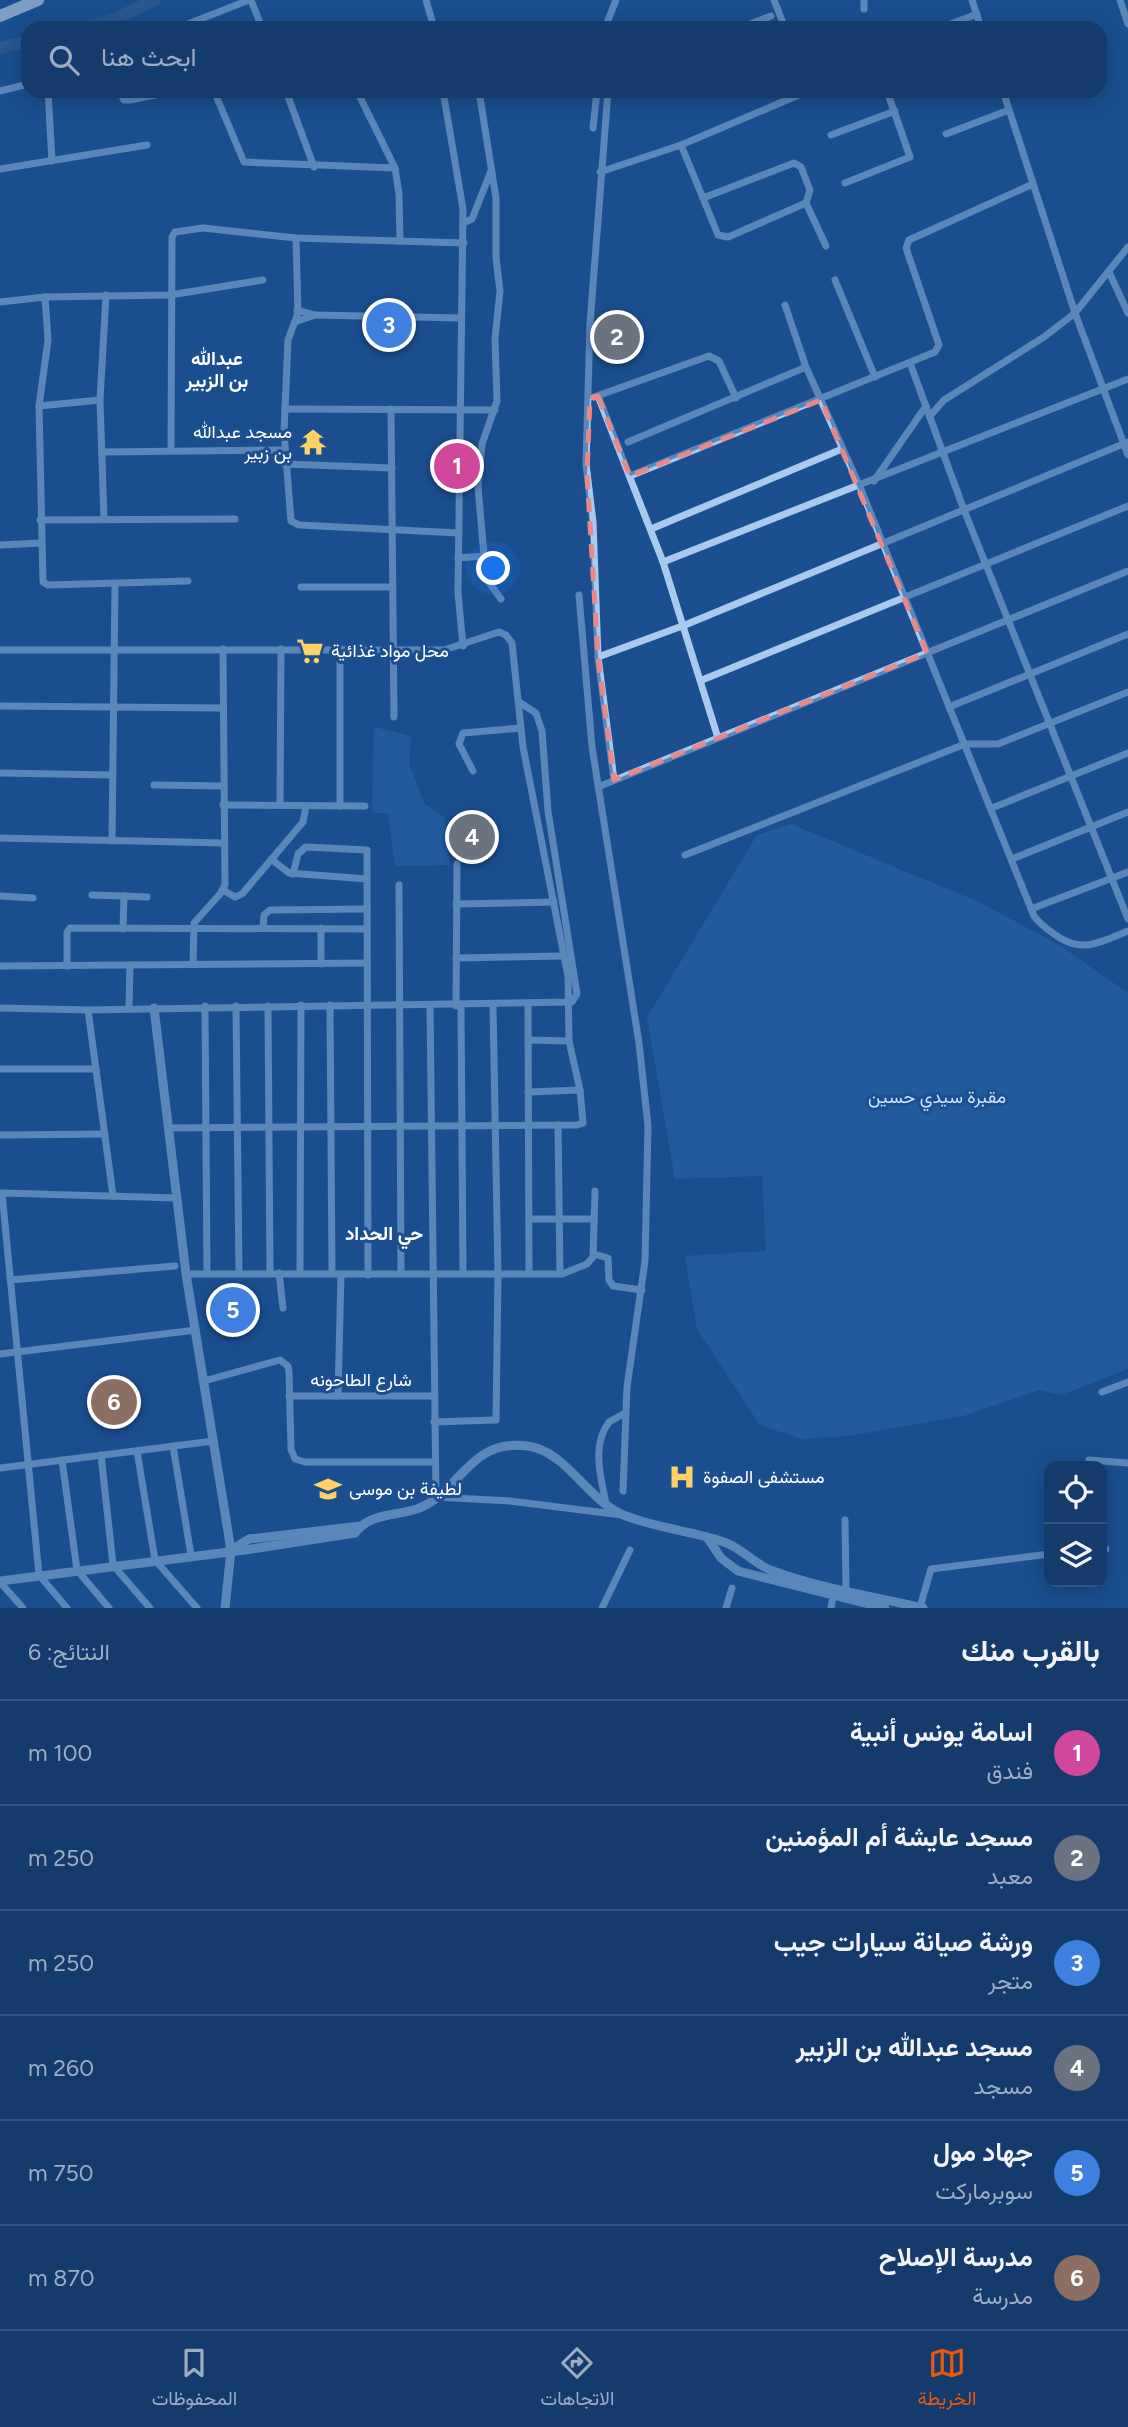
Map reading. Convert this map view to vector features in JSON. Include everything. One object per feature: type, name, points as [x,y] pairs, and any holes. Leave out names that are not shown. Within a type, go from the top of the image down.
[{"type":"highway","points":[[0,16],[38,0]]},
{"type":"street","points":[[196,21],[250,0],[259,21]]},
{"type":"street","points":[[426,0],[432,21]]},
{"type":"street","points":[[608,21],[616,0]]},
{"type":"street","points":[[774,0],[782,21]]},
{"type":"street","points":[[864,0],[864,9]]},
{"type":"street","points":[[972,0],[979,21]]},
{"type":"street","points":[[1123,1],[1128,24]]},
{"type":"street","points":[[958,21],[977,14]]},
{"type":"street","points":[[758,21],[771,16]]},
{"type":"street","points":[[0,91],[21,86]]},
{"type":"street","points":[[48,98],[52,161]]},
{"type":"street","points":[[123,98],[140,98]]},
{"type":"street","points":[[217,98],[244,162],[314,167],[395,168]]},
{"type":"street","points":[[289,98],[314,167]]},
{"type":"street","points":[[360,98],[395,168],[399,194],[400,241]]},
{"type":"street","points":[[444,98],[460,182],[464,243],[458,409],[458,606],[463,646]]},
{"type":"street","points":[[480,98],[497,212],[496,258],[500,291],[495,339],[498,391],[495,410],[482,443],[478,475],[486,578],[501,599]]},
{"type":"street","points":[[593,128],[596,98]]},
{"type":"street","points":[[607,98],[589,335],[594,397],[586,464],[593,523],[598,657],[614,780]]},
{"type":"street","points":[[600,172],[681,145],[792,98]]},
{"type":"street","points":[[845,183],[909,159],[910,151],[890,98]]},
{"type":"street","points":[[1005,98],[1102,390],[1126,443],[1128,455]]},
{"type":"street","points":[[946,134],[1009,110]]},
{"type":"street","points":[[831,135],[895,111]]},
{"type":"street","points":[[0,169],[147,145]]},
{"type":"street","points":[[681,145],[716,232],[726,237],[806,203]]},
{"type":"street","points":[[703,198],[796,163],[802,167],[809,186],[806,203],[826,246]]},
{"type":"street","points":[[463,223],[472,219],[491,171]]},
{"type":"street","points":[[630,476],[935,352],[939,345],[906,248],[909,240],[1033,184]]},
{"type":"street","points":[[171,450],[170,295],[172,237],[175,232],[215,228],[296,237],[464,243]]},
{"type":"street","points":[[296,237],[298,310],[288,340],[283,450],[288,514],[294,524],[458,533]]},
{"type":"street","points":[[929,416],[944,400],[1044,338],[1076,313],[1128,247]]},
{"type":"street","points":[[1110,272],[1128,313]]},
{"type":"street","points":[[0,302],[45,297],[170,295],[263,280]]},
{"type":"street","points":[[835,280],[876,377]]},
{"type":"street","points":[[104,519],[100,400],[106,295]]},
{"type":"street","points":[[45,297],[48,340],[39,406],[40,520],[44,584],[188,581]]},
{"type":"street","points":[[785,305],[806,367],[860,487],[1031,909],[1044,927],[1077,947],[1091,946],[1128,931]]},
{"type":"street","points":[[298,310],[315,315],[461,318]]},
{"type":"street","points":[[295,322],[315,315]]},
{"type":"street","points":[[594,397],[709,356],[719,361],[736,398]]},
{"type":"street","points":[[910,363],[942,454],[1032,673],[1128,919]]},
{"type":"street","points":[[628,442],[806,367]]},
{"type":"street","points":[[663,562],[860,487],[1128,379]]},
{"type":"street","points":[[594,397],[651,529],[685,625],[718,738]]},
{"type":"street","points":[[39,406],[100,400]]},
{"type":"street","points":[[873,481],[926,406]]},
{"type":"street","points":[[285,409],[495,410]]},
{"type":"street","points":[[391,409],[394,717]]},
{"type":"street","points":[[598,657],[685,625],[1126,443]]},
{"type":"street","points":[[651,529],[842,449]]},
{"type":"street","points":[[102,452],[283,450]]},
{"type":"street","points":[[284,464],[392,468]]},
{"type":"street","points":[[702,680],[1128,506]]},
{"type":"street","points":[[40,520],[235,519]]},
{"type":"street","points":[[0,545],[41,544]]},
{"type":"street","points":[[458,558],[485,556]]},
{"type":"street","points":[[598,787],[1128,571]]},
{"type":"street","points":[[112,841],[115,584]]},
{"type":"street","points":[[301,587],[393,587]]},
{"type":"street","points":[[579,595],[585,682],[598,787],[646,1100],[649,1178],[642,1290],[625,1413],[623,1491]]},
{"type":"street","points":[[0,650],[444,650],[463,646],[496,633],[509,637],[521,728],[564,956],[570,1003],[569,1041],[580,1090],[583,1123],[528,1126],[168,1128]]},
{"type":"street","points":[[949,707],[1128,634]]},
{"type":"street","points":[[340,648],[340,806]]},
{"type":"street","points":[[193,964],[193,928],[196,918],[223,890],[223,649]]},
{"type":"street","points":[[280,805],[281,649]]},
{"type":"street","points":[[585,682],[600,676]]},
{"type":"street","points":[[685,855],[965,744],[998,744],[1128,692]]},
{"type":"street","points":[[0,1008],[88,1010],[205,1006],[570,1003],[577,994],[548,811],[544,740],[536,713],[519,702]]},
{"type":"street","points":[[0,706],[222,708]]},
{"type":"street","points":[[473,771],[459,744],[463,733],[521,728]]},
{"type":"street","points":[[992,808],[1128,753]]},
{"type":"street","points":[[0,773],[113,775]]},
{"type":"street","points":[[154,785],[222,786]]},
{"type":"street","points":[[223,805],[365,806]]},
{"type":"street","points":[[223,890],[232,896],[239,896],[303,822],[306,806]]},
{"type":"street","points":[[1012,859],[1128,812]]},
{"type":"street","points":[[0,838],[223,843]]},
{"type":"street","points":[[293,874],[298,854],[306,848],[364,848],[368,851],[368,1275]]},
{"type":"street","points":[[271,859],[293,874],[367,879]]},
{"type":"street","points":[[457,864],[456,958],[464,1274]]},
{"type":"street","points":[[1031,909],[1128,872]]},
{"type":"street","points":[[399,885],[401,1274]]},
{"type":"street","points":[[92,895],[147,897]]},
{"type":"street","points":[[0,896],[33,898]]},
{"type":"street","points":[[123,929],[124,896]]},
{"type":"street","points":[[456,904],[554,902]]},
{"type":"street","points":[[263,927],[264,915],[270,910],[367,909]]},
{"type":"street","points":[[321,928],[321,964]]},
{"type":"street","points":[[67,966],[68,929],[367,929]]},
{"type":"street","points":[[456,958],[564,956]]},
{"type":"street","points":[[0,966],[367,963]]},
{"type":"street","points":[[129,1008],[130,965]]},
{"type":"street","points":[[300,1274],[301,1005]]},
{"type":"street","points":[[330,1005],[338,1396]]},
{"type":"street","points":[[433,1422],[496,1420],[498,1274],[493,1005]]},
{"type":"street","points":[[528,1005],[529,1274]]},
{"type":"street","points":[[205,1006],[207,1274]]},
{"type":"street","points":[[236,1006],[239,1274]]},
{"type":"street","points":[[268,1006],[275,1273],[283,1308]]},
{"type":"street","points":[[430,1006],[434,1274],[433,1462],[436,1497]]},
{"type":"street","points":[[153,1007],[186,1274],[231,1550],[225,1608]]},
{"type":"street","points":[[88,1010],[113,1196]]},
{"type":"street","points":[[528,1040],[569,1041]]},
{"type":"street","points":[[0,1069],[96,1069]]},
{"type":"street","points":[[528,1092],[580,1090]]},
{"type":"street","points":[[558,1125],[560,1274]]},
{"type":"street","points":[[0,1135],[105,1134]]},
{"type":"street","points":[[186,1274],[560,1274],[587,1264],[594,1254],[595,1191]]},
{"type":"street","points":[[67,1608],[39,1575],[1,1194],[176,1198]]},
{"type":"street","points":[[529,1219],[594,1219]]},
{"type":"street","points":[[594,1254],[608,1258],[609,1280],[613,1286],[642,1290]]},
{"type":"street","points":[[10,1280],[175,1266]]},
{"type":"street","points":[[0,1354],[196,1330]]},
{"type":"street","points":[[204,1381],[280,1360],[288,1366],[292,1455],[300,1462],[433,1462]]},
{"type":"street","points":[[1102,1392],[1128,1383]]},
{"type":"street","name":"شارع الطاحونه","points":[[289,1396],[433,1396]]},
{"type":"street","points":[[606,1504],[598,1459],[600,1443],[609,1422],[625,1413]]},
{"type":"street","points":[[0,1468],[214,1441]]},
{"type":"street","points":[[173,1446],[191,1555]]},
{"type":"street","points":[[0,1581],[231,1550],[248,1539],[357,1529],[376,1517],[418,1508],[436,1497],[477,1457],[503,1448],[522,1446],[552,1456],[606,1504],[624,1516]]},
{"type":"street","points":[[137,1451],[155,1560],[197,1608]]},
{"type":"street","points":[[101,1455],[113,1566],[150,1608]]},
{"type":"street","points":[[62,1460],[77,1570],[109,1608]]},
{"type":"street","points":[[1089,1460],[1128,1463]]},
{"type":"street","points":[[436,1497],[519,1502],[624,1516],[707,1536],[738,1548],[770,1571],[921,1608],[931,1569],[1044,1555]]},
{"type":"street","points":[[845,1520],[846,1589]]},
{"type":"street","points":[[707,1536],[729,1566],[771,1582],[885,1608]]},
{"type":"street","points":[[602,1608],[630,1550]]},
{"type":"street","points":[[770,1571],[771,1582]]},
{"type":"street","points":[[0,1581],[23,1608]]},
{"type":"street","points":[[726,1608],[732,1588]]},
{"type":"street","points":[[831,1608],[833,1597]]},
{"type":"highlighted area","points":[[598,396],[630,476],[821,400],[927,653],[614,780],[598,657],[587,474],[590,398]]},
{"type":"green space","points":[[374,727],[411,736],[409,763],[424,803],[444,817],[450,865],[395,866],[388,813],[372,813]]},
{"type":"green space","name":"مقبرة سيدي حسين","points":[[791,824],[981,903],[1059,945],[1128,993],[1128,1369],[1061,1395],[1039,1390],[963,1416],[848,1436],[802,1439],[760,1425],[697,1329],[685,1256],[766,1251],[762,1176],[675,1179],[647,1018],[757,835]]},
{"type":"waterway","points":[[109,21],[154,0]]},
{"type":"waterway","points":[[0,48],[21,43]]},
{"type":"place","name":"ورشة صيانة سيارات جيب","points":[[389,325]]},
{"type":"place","name":"مسجد عايشة أم المؤمنين","points":[[617,337]]},
{"type":"place","name":"مسجد عبدالله بن زبير","points":[[313,442]]},
{"type":"place","name":"اسامة يونس أنبية","points":[[457,466]]},
{"type":"place","name":"محل مواد غذائية","points":[[310,651]]},
{"type":"place","name":"مسجد عبدالله بن الزبير","points":[[472,837]]},
{"type":"place","name":"جهاد مول","points":[[233,1310]]},
{"type":"place","name":"مدرسة الإصلاح","points":[[114,1402]]},
{"type":"place","name":"مستشفى الصفوة","points":[[682,1477]]},
{"type":"place","name":"لطيفة بن موسى","points":[[328,1489]]},
{"type":"district","name":"عبدالله بن الزبير","points":[[217,369]]},
{"type":"district","name":"حي الحداد","points":[[384,1233]]}]
